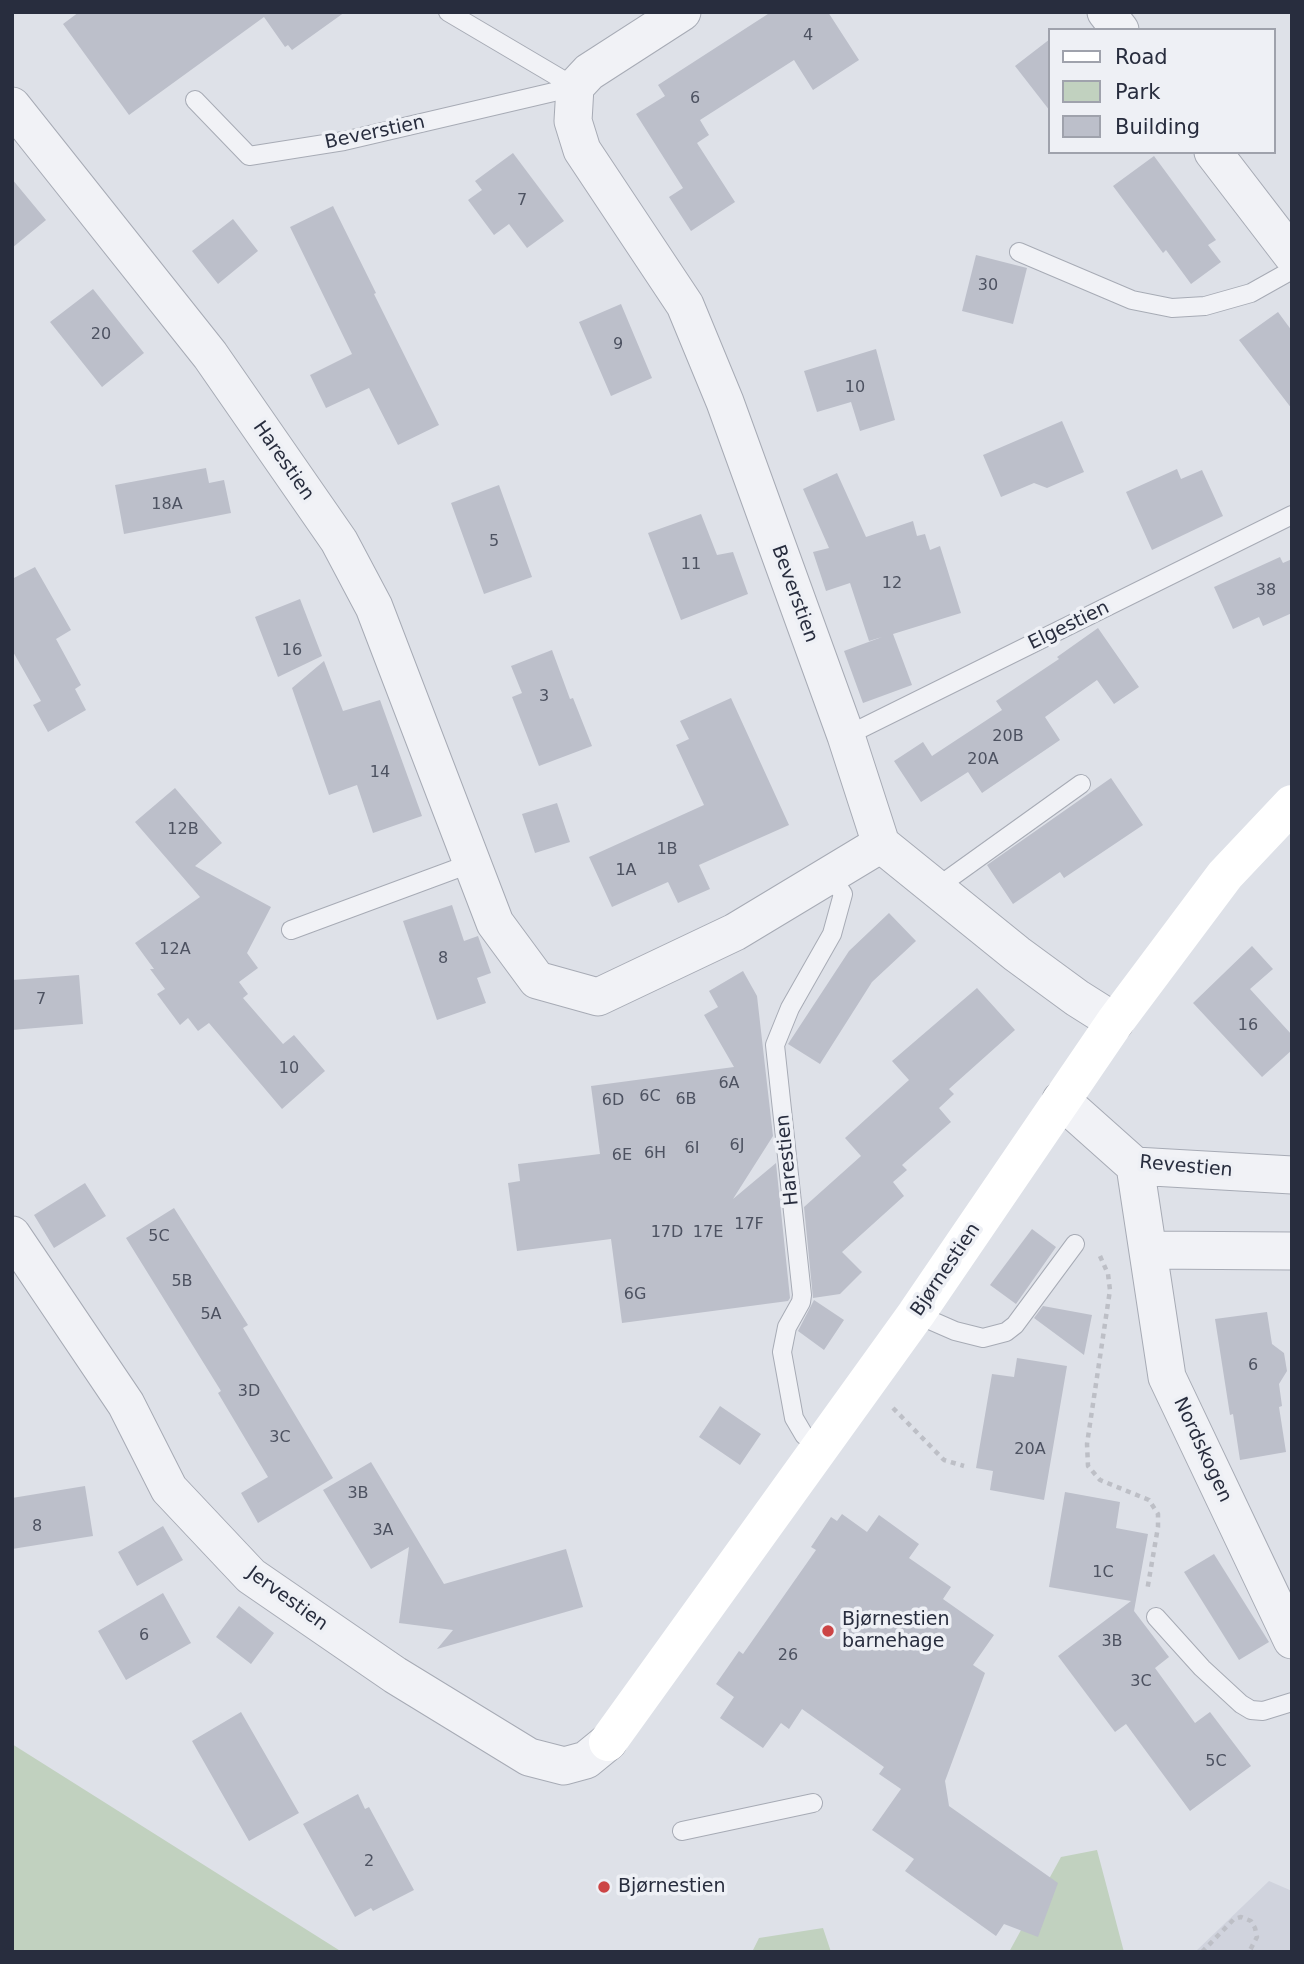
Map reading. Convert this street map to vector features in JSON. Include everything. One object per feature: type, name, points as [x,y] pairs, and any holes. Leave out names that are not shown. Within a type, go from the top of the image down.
[{"type":"street","name":"Beverstien","points":[[682,12],[589,72],[575,87],[573,121],[582,150],[685,305],[725,402],[846,736],[881,844]]},
{"type":"street","points":[[1106,12],[1118,28]]},
{"type":"street","name":"Harestien","points":[[12,106],[210,355],[339,541],[374,607],[495,923],[537,981],[598,997],[736,932],[881,844]]},
{"type":"street","points":[[1215,154],[1292,255]]},
{"type":"street","name":"Bjørnestien","points":[[608,1742],[821,1449],[1115,1022],[1225,875],[1292,804]]},
{"type":"street","points":[[881,844],[1017,954],[1115,1022]]},
{"type":"street","name":"Revestien","points":[[1061,1100],[1135,1166],[1292,1175]]},
{"type":"street","name":"Nordskogen","points":[[1135,1166],[1167,1377],[1292,1640]]},
{"type":"street","name":"Jervestien","points":[[12,1235],[126,1404],[169,1489],[251,1576],[395,1675],[529,1757],[564,1766],[586,1760],[608,1742]]},
{"type":"street","points":[[1148,1250],[1292,1251]]},
{"type":"lane","points":[[448,12],[575,87]]},
{"type":"lane","name":"Beverstien","points":[[195,100],[249,156],[345,141],[575,87]]},
{"type":"lane","points":[[1019,252],[1132,300],[1172,308],[1205,306],[1251,293],[1292,270]]},
{"type":"lane","name":"Elgestien","points":[[846,736],[1292,514]]},
{"type":"lane","points":[[936,888],[1081,784]]},
{"type":"lane","points":[[290,930],[472,863]]},
{"type":"lane","name":"Harestien","points":[[821,1449],[804,1435],[794,1418],[782,1352],[787,1327],[802,1294],[775,1045],[790,1007],[832,934],[843,894],[830,875]]},
{"type":"lane","points":[[916,1314],[955,1331],[983,1338],[1006,1332],[1016,1325],[1075,1244]]},
{"type":"lane","points":[[1156,1617],[1202,1668],[1241,1704],[1251,1710],[1263,1711],[1292,1702]]},
{"type":"lane","points":[[682,1831],[813,1804]]},
{"type":"path","points":[[1075,1244],[1089,1245],[1103,1259],[1110,1290],[1087,1444],[1088,1466],[1100,1480],[1149,1500],[1158,1514],[1147,1586],[1149,1608],[1156,1617]]},
{"type":"path","points":[[868,1382],[944,1460],[964,1466]]},
{"type":"path","points":[[1202,1952],[1234,1919],[1241,1917],[1251,1921],[1255,1928],[1257,1937],[1249,1952]]},
{"type":"shaded area","points":[[1269,1881],[1292,1891],[1292,1952],[1195,1952]]},
{"type":"green space","points":[[12,1744],[342,1952],[12,1952]]},
{"type":"green space","points":[[1097,1850],[1124,1952],[1009,1952],[1061,1857]]},
{"type":"green space","points":[[823,1928],[831,1952],[752,1952],[759,1938]]},
{"type":"building","points":[[79,12],[345,12],[292,50],[288,45],[285,47],[264,17],[129,115],[63,24]]},
{"type":"building","points":[[771,12],[828,12],[859,60],[813,90],[794,60],[700,120],[709,135],[697,143],[735,202],[691,231],[669,197],[683,188],[636,114],[665,96],[658,85]]},
{"type":"building","points":[[1048,41],[1048,108],[1015,66]]},
{"type":"building","points":[[513,153],[564,221],[527,248],[509,224],[494,235],[468,200],[482,190],[475,181]]},
{"type":"building","points":[[1154,156],[1216,240],[1208,245],[1221,262],[1191,284],[1166,250],[1163,253],[1113,186]]},
{"type":"building","points":[[12,179],[46,220],[12,248]]},
{"type":"building","points":[[333,206],[439,425],[398,445],[369,388],[326,408],[310,375],[352,354],[290,227]]},
{"type":"building","points":[[233,219],[258,251],[218,284],[192,251]]},
{"type":"building","points":[[976,255],[1027,268],[1013,324],[962,311]]},
{"type":"building","points":[[93,289],[144,353],[102,387],[50,322]]},
{"type":"building","points":[[621,304],[652,378],[611,396],[579,322]]},
{"type":"building","points":[[1278,312],[1292,331],[1292,409],[1239,340]]},
{"type":"building","points":[[876,349],[895,420],[860,431],[851,402],[817,412],[804,371]]},
{"type":"building","points":[[1062,421],[1084,472],[1047,488],[1034,483],[1001,497],[983,455]]},
{"type":"building","points":[[206,468],[209,483],[224,480],[231,513],[124,534],[115,485]]},
{"type":"building","points":[[1177,469],[1181,479],[1202,470],[1223,516],[1152,550],[1126,492]]},
{"type":"building","points":[[837,473],[866,537],[913,521],[917,536],[925,534],[930,550],[940,546],[961,613],[893,634],[912,685],[863,703],[844,651],[882,637],[869,641],[850,583],[826,591],[813,552],[829,548],[803,489]]},
{"type":"building","points":[[499,485],[532,577],[484,594],[451,503]]},
{"type":"building","points":[[701,514],[717,555],[733,552],[748,594],[681,620],[648,533]]},
{"type":"building","points":[[1280,557],[1283,563],[1292,559],[1292,613],[1263,626],[1259,617],[1233,629],[1214,587]]},
{"type":"building","points":[[35,567],[71,630],[56,639],[81,685],[75,689],[86,710],[48,732],[33,705],[41,701],[12,650],[12,579]]},
{"type":"building","points":[[300,599],[322,656],[278,677],[255,617]]},
{"type":"building","points":[[1098,628],[1139,687],[1114,704],[1097,680],[1045,717],[1060,740],[982,793],[968,772],[921,802],[894,761],[923,742],[932,756],[1002,710],[996,701],[1059,659],[1057,657]]},
{"type":"building","points":[[552,650],[570,699],[573,698],[592,746],[539,766],[512,697],[522,693],[511,666]]},
{"type":"building","points":[[324,661],[343,711],[380,700],[422,816],[373,833],[357,785],[329,795],[292,688]]},
{"type":"building","points":[[731,698],[789,825],[699,865],[710,889],[678,903],[668,882],[612,907],[589,857],[704,805],[676,745],[689,739],[680,721]]},
{"type":"building","points":[[1111,778],[1143,825],[1064,878],[1060,872],[1013,904],[987,865]]},
{"type":"building","points":[[175,788],[222,843],[195,866],[271,907],[247,953],[258,968],[239,982],[248,994],[243,998],[283,1044],[294,1035],[325,1071],[282,1109],[209,1023],[198,1031],[188,1018],[180,1025],[157,994],[165,989],[135,943],[200,897],[135,822]]},
{"type":"building","points":[[557,803],[570,842],[535,853],[522,814]]},
{"type":"building","points":[[452,905],[464,941],[478,936],[491,973],[477,978],[486,1003],[437,1020],[403,921]]},
{"type":"building","points":[[889,913],[916,941],[872,982],[820,1064],[788,1044],[849,951]]},
{"type":"building","points":[[1252,946],[1273,969],[1250,989],[1292,1035],[1292,1050],[1262,1077],[1193,1003]]},
{"type":"building","points":[[743,971],[757,996],[773,1136],[733,1199],[776,1163],[790,1298],[788,1301],[622,1323],[611,1239],[517,1251],[508,1183],[520,1181],[518,1164],[600,1154],[591,1086],[734,1067],[704,1015],[718,1007],[709,991]]},
{"type":"building","points":[[79,975],[83,1024],[12,1030],[12,980]]},
{"type":"building","points":[[977,988],[1015,1030],[949,1089],[954,1094],[939,1108],[951,1122],[902,1165],[907,1170],[893,1182],[904,1196],[842,1252],[862,1272],[840,1294],[813,1298],[804,1207],[861,1156],[845,1138],[909,1080],[892,1061]]},
{"type":"building","points":[[85,1183],[106,1216],[54,1248],[34,1215]]},
{"type":"building","points":[[174,1208],[248,1325],[243,1328],[333,1478],[258,1523],[241,1493],[268,1477],[218,1393],[221,1391],[126,1238]]},
{"type":"building","points":[[1032,1229],[1056,1247],[1016,1304],[990,1285]]},
{"type":"building","points":[[814,1300],[844,1320],[824,1350],[798,1331]]},
{"type":"building","points":[[1043,1306],[1092,1315],[1084,1355],[1034,1318]]},
{"type":"building","points":[[1267,1312],[1272,1344],[1284,1353],[1287,1371],[1279,1384],[1282,1406],[1279,1407],[1286,1452],[1240,1460],[1215,1319]]},
{"type":"building","points":[[1017,1358],[1067,1366],[1044,1500],[990,1490],[993,1471],[976,1468],[992,1374],[1014,1377]]},
{"type":"building","points":[[720,1406],[761,1434],[740,1465],[699,1437]]},
{"type":"building","points":[[371,1462],[444,1584],[566,1549],[583,1607],[437,1649],[453,1630],[399,1623],[409,1547],[371,1569],[323,1490]]},
{"type":"building","points":[[85,1486],[93,1536],[12,1549],[12,1498]]},
{"type":"building","points":[[1065,1492],[1120,1502],[1116,1528],[1148,1534],[1134,1611],[1169,1657],[1155,1668],[1195,1723],[1210,1712],[1251,1766],[1190,1811],[1126,1724],[1115,1732],[1058,1656],[1131,1601],[1049,1587]]},
{"type":"building","points":[[842,1514],[867,1532],[879,1515],[919,1544],[909,1558],[951,1587],[943,1599],[994,1635],[973,1665],[985,1673],[945,1781],[949,1806],[1058,1883],[1038,1937],[1004,1924],[996,1936],[905,1871],[914,1859],[872,1830],[901,1789],[879,1774],[884,1767],[802,1709],[789,1729],[781,1723],[763,1748],[720,1718],[734,1697],[716,1684],[739,1651],[743,1654],[816,1550],[811,1547],[831,1517],[837,1521]]},
{"type":"building","points":[[163,1526],[183,1560],[137,1586],[118,1552]]},
{"type":"building","points":[[1214,1554],[1269,1642],[1239,1660],[1184,1572]]},
{"type":"building","points":[[163,1593],[191,1643],[126,1680],[98,1631]]},
{"type":"building","points":[[239,1606],[274,1633],[251,1664],[216,1637]]},
{"type":"building","points":[[241,1712],[299,1813],[249,1841],[192,1741]]},
{"type":"building","points":[[358,1794],[365,1809],[369,1807],[414,1890],[355,1917],[303,1824]]},
{"type":"place","name":"Bjørnestien barnehage","points":[[828,1631]]},
{"type":"place","name":"Bjørnestien","points":[[604,1887]]}]
